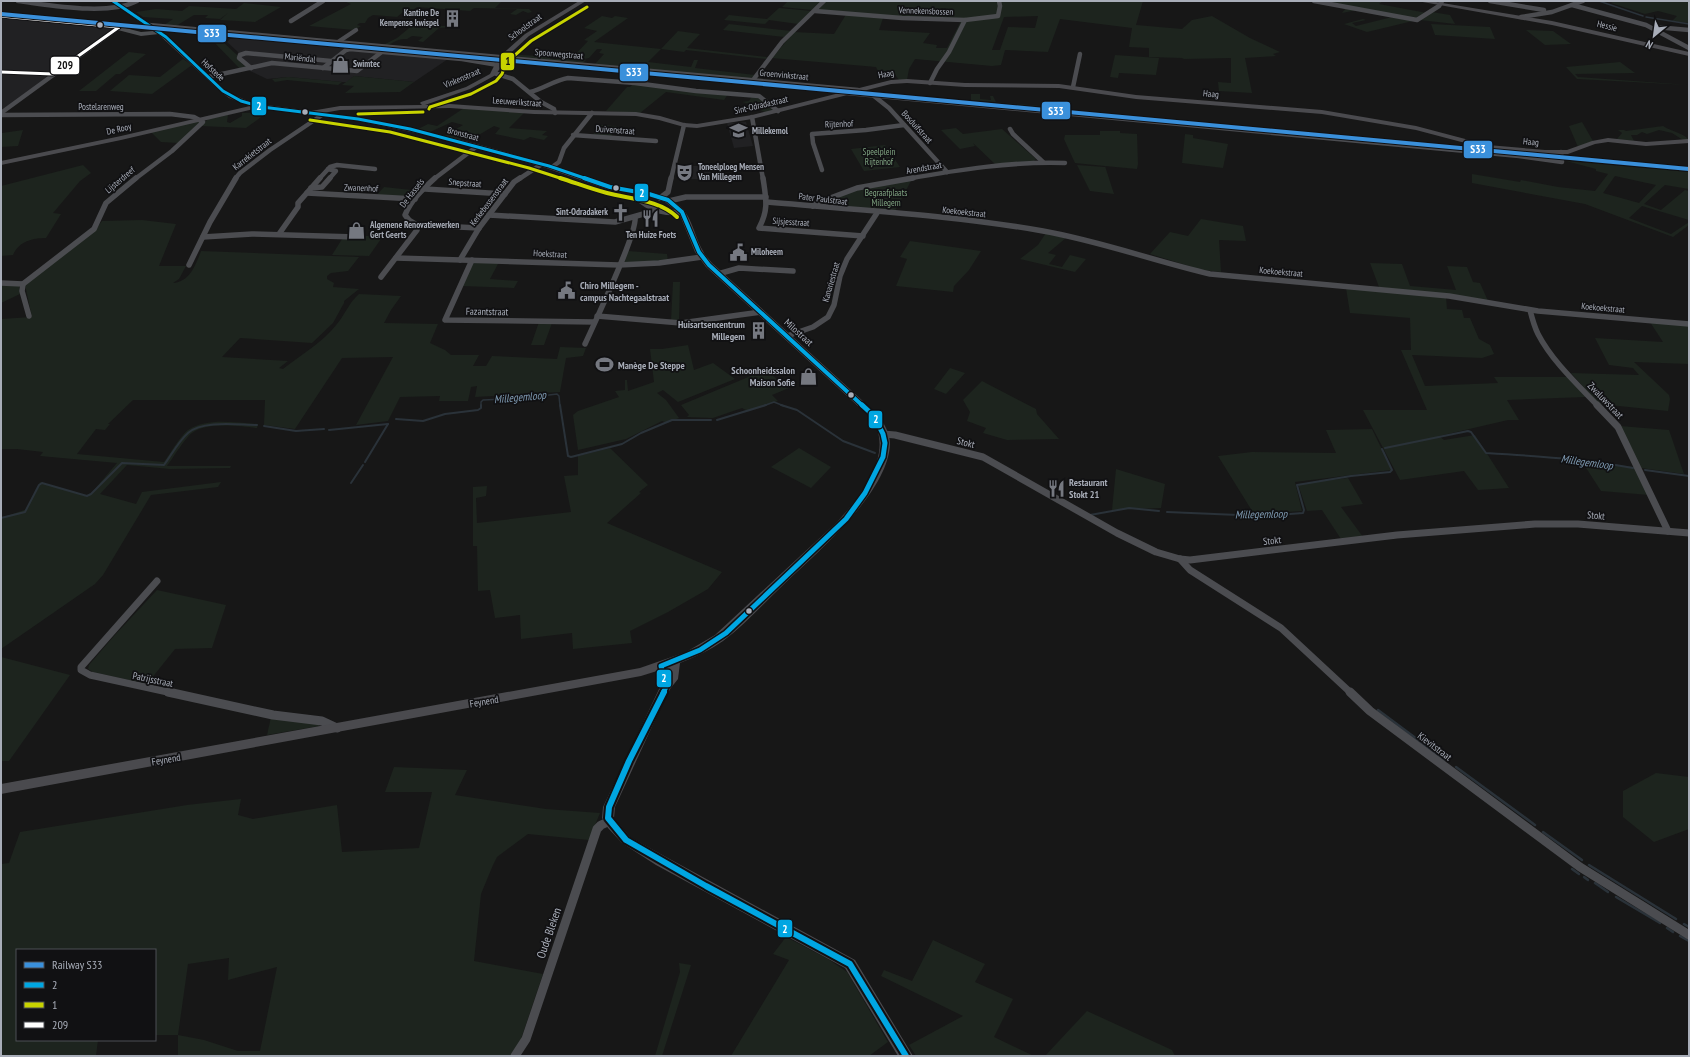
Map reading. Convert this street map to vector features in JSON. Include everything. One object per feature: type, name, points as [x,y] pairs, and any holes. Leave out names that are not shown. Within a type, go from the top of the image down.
[{"type":"main road","points":[[113,1],[159,32]]},
{"type":"main road","points":[[117,1],[123,7]]},
{"type":"main road","points":[[1,16],[119,27],[141,34],[159,32]]},
{"type":"street","points":[[18,1],[109,9],[134,4],[137,1]]},
{"type":"street","points":[[291,21],[323,1]]},
{"type":"street","name":"Schoolstraat","points":[[500,61],[538,27],[583,1]]},
{"type":"street","name":"Groenvinkstraat","points":[[754,80],[782,42],[824,1]]},
{"type":"street","points":[[965,20],[998,16],[1000,6],[999,1]]},
{"type":"street","points":[[1314,1],[1417,20],[1441,3]]},
{"type":"street","name":"Hessie","points":[[1420,1],[1441,3],[1559,24],[1689,54]]},
{"type":"street","points":[[1490,1],[1552,12]]},
{"type":"street","points":[[1521,18],[1526,15],[1552,12],[1584,1]]},
{"type":"street","points":[[1572,5],[1648,26],[1689,30]]},
{"type":"street","name":"Vennekensbossen","points":[[815,11],[902,18],[965,20],[930,83]]},
{"type":"street","name":"Spoorwegstraat","points":[[149,25],[338,42],[500,61],[754,80]]},
{"type":"street","points":[[1648,26],[1689,48]]},
{"type":"street","points":[[1,114],[53,74],[119,27]]},
{"type":"street","points":[[338,42],[356,30]]},
{"type":"street","name":"Hofstede","points":[[159,32],[229,95],[258,106],[318,113]]},
{"type":"street","name":"Mariëndal","points":[[323,68],[350,49],[462,59],[487,64],[500,61]]},
{"type":"street","name":"Mariëndal","points":[[208,77],[274,63],[358,71],[383,51]]},
{"type":"street","name":"Mariëndal","points":[[251,68],[239,58],[240,55],[246,53],[331,61]]},
{"type":"street","points":[[1073,87],[1080,54]]},
{"type":"street","name":"Mariëndal","points":[[274,63],[283,56]]},
{"type":"street","name":"Vinkenstraat","points":[[422,105],[426,102],[468,88],[494,73],[500,61]]},
{"type":"street","points":[[1,72],[53,74]]},
{"type":"street","points":[[494,73],[513,79],[541,102],[554,109],[555,113]]},
{"type":"street","points":[[530,92],[542,89],[562,78],[568,78],[759,96],[778,111]]},
{"type":"street","name":"Groenvinkstraat","points":[[754,80],[858,90]]},
{"type":"street","name":"Haag","points":[[858,90],[899,81],[965,85],[1046,85],[1073,87],[1136,97],[1337,114],[1428,131],[1488,147],[1561,152]]},
{"type":"street","name":"Sint-Odradastraat","points":[[683,128],[752,117],[858,90]]},
{"type":"street","points":[[847,94],[1512,155],[1562,162],[1561,152],[1576,150],[1594,142],[1608,140],[1646,144],[1689,141]]},
{"type":"street","name":"Bosduifstraat","points":[[874,96],[904,124],[947,172]]},
{"type":"street","name":"De Rooy","points":[[239,111],[251,104]]},
{"type":"street","name":"Leeuwerikstraat","points":[[318,113],[422,105],[450,106],[524,112],[644,115],[683,128]]},
{"type":"street","name":"De Rooy","points":[[1,163],[110,141],[258,106]]},
{"type":"street","name":"Bronstraat","points":[[318,113],[391,125],[476,146],[552,167],[608,186],[646,194],[669,201]]},
{"type":"street","name":"Karrekietstraat","points":[[189,265],[232,182],[240,173],[318,113]]},
{"type":"street","name":"Duivenstraat","points":[[552,167],[559,162],[564,148],[592,113]]},
{"type":"street","name":"Postelarenweg","points":[[1,114],[170,114],[191,116],[200,119]]},
{"type":"street","name":"Sijsjesstraat","points":[[752,117],[767,200],[765,216],[759,228],[863,236]]},
{"type":"street","name":"Lijsterdreef","points":[[23,284],[94,229],[100,220],[106,203],[179,145],[203,122],[200,119]]},
{"type":"street","name":"Rijtenhof","points":[[822,170],[813,143],[812,134],[866,130],[904,124]]},
{"type":"street","points":[[660,198],[668,192],[683,128]]},
{"type":"street","points":[[1010,129],[1013,134],[1043,162]]},
{"type":"street","name":"Duivenstraat","points":[[573,135],[656,141]]},
{"type":"street","name":"De Hassels","points":[[417,225],[409,220],[405,215],[408,208],[434,178],[476,146]]},
{"type":"street","name":"Arendstraat","points":[[813,206],[817,203],[857,188],[947,172],[1043,162],[1065,163]]},
{"type":"street","name":"Kerkebossenstraat","points":[[460,260],[479,228],[518,178],[542,164]]},
{"type":"street","name":"Zwanenhof","points":[[279,234],[298,207],[298,203],[333,165],[375,169]]},
{"type":"street","name":"Zwanenhof","points":[[311,188],[322,187],[336,171],[328,169]]},
{"type":"street","name":"Snepstraat","points":[[425,188],[505,194]]},
{"type":"street","name":"Zwanenhof","points":[[307,193],[415,199]]},
{"type":"street","points":[[646,194],[641,201],[654,211],[663,213],[682,212]]},
{"type":"street","name":"Pater Paulstraat","points":[[669,201],[686,197],[767,200],[877,213]]},
{"type":"street","points":[[669,201],[682,212]]},
{"type":"street","points":[[489,215],[615,222],[654,211]]},
{"type":"street","name":"Milostraat","points":[[682,212],[702,257],[718,274],[868,410],[878,421],[885,443],[882,456]]},
{"type":"street","name":"Kanariestraat","points":[[787,336],[813,327],[828,317],[834,305],[840,276],[847,259],[877,213]]},
{"type":"street","name":"Koekoekstraat","points":[[877,213],[975,221],[1082,238],[1180,267],[1210,274],[1449,296],[1530,310],[1689,324]]},
{"type":"street","points":[[585,344],[636,222],[635,217]]},
{"type":"street","points":[[381,277],[417,230],[417,225],[479,228]]},
{"type":"street","points":[[203,237],[252,234],[356,237]]},
{"type":"street","name":"Hoekstraat","points":[[396,258],[619,265],[659,263],[702,257]]},
{"type":"street","name":"Fazantstraat","points":[[472,260],[445,320],[594,322]]},
{"type":"street","points":[[718,274],[739,268],[793,271]]},
{"type":"street","points":[[1,283],[23,284],[22,291],[28,316]]},
{"type":"street","name":"Zwaluwstraat","points":[[1530,310],[1537,332],[1544,344],[1573,380],[1618,427],[1668,531]]},
{"type":"street","points":[[597,316],[681,323],[761,312]]},
{"type":"street","name":"Stokt","points":[[883,434],[914,439],[987,459],[1117,533],[1156,552],[1180,559],[1190,560],[1397,535],[1535,524],[1578,524],[1689,533]]},
{"type":"street","name":"Feynend","points":[[1,789],[641,672],[674,662],[700,650],[726,633],[841,524],[865,493],[882,456]]},
{"type":"street","name":"Kievitstraat","points":[[1180,559],[1190,570],[1281,628],[1370,711],[1573,862],[1689,935]]},
{"type":"street","name":"Patrijsstraat","points":[[157,581],[81,667],[81,670],[90,675],[259,712],[322,721],[337,728]]},
{"type":"street","points":[[674,662],[675,670],[672,682],[666,687],[633,754],[609,807],[608,818],[626,840],[661,861],[850,964],[906,1056]]},
{"type":"street","points":[[661,666],[666,687]]},
{"type":"street","name":"Oude Bleken","points":[[515,1056],[526,1039],[597,829],[610,821]]},
{"type":"shaded area","points":[[1,17],[109,27],[112,29],[54,72],[1,71]]},
{"type":"shaded area","points":[[237,38],[448,59],[414,82],[354,76],[347,82],[288,77],[267,79],[248,70],[237,59],[238,52],[227,42],[230,39]]},
{"type":"shaded area","points":[[1,73],[44,75],[47,77],[1,111]]},
{"type":"shaded area","name":"Millekemol","points":[[746,122],[753,146],[734,148],[727,123]]},
{"type":"shaded area","points":[[682,166],[723,166],[724,179],[678,179]]},
{"type":"green space","points":[[502,1],[495,8],[529,9],[532,12],[528,13],[523,11],[516,15],[510,14],[517,9],[474,8],[470,11],[417,7],[410,12],[403,12],[397,17],[373,15],[368,18],[365,23],[360,23],[357,25],[361,26],[354,30],[309,26],[351,4],[346,2]]},
{"type":"green space","points":[[788,1],[1143,1],[1136,25],[1182,29],[1192,20],[1212,16],[1250,38],[1280,52],[1273,54],[1276,56],[1245,58],[1252,93],[1219,91],[1218,82],[1231,83],[1231,58],[1184,59],[1149,57],[1149,48],[1129,47],[1132,28],[1060,19],[1048,52],[1005,50],[1001,65],[992,66],[915,59],[909,69],[907,80],[899,80],[893,72],[878,71],[876,67],[772,58],[794,32],[834,34],[847,13],[818,10],[824,4],[812,10],[782,7]],"holes":[[[1038,16],[1035,28],[1008,27],[1000,50],[992,50],[1004,17]],[[883,18],[961,21],[947,48],[936,48],[937,45],[923,43],[930,33],[879,30]]]},
{"type":"green space","points":[[1319,1],[1383,1],[1379,4],[1427,13],[1418,19],[1357,10],[1342,13],[1345,9]]},
{"type":"green space","points":[[1614,1],[1689,1],[1689,23],[1672,21],[1677,16],[1658,11],[1645,14],[1611,3]]},
{"type":"green space","points":[[244,3],[281,7],[255,22],[220,20],[228,13],[220,19],[205,18],[208,15],[194,15],[176,26],[164,25],[173,19],[143,17],[136,12],[156,9],[182,11],[189,6],[236,9]]},
{"type":"green space","points":[[779,8],[812,11],[798,24],[769,20],[765,24],[724,20],[729,15],[767,19]]},
{"type":"green space","points":[[1432,12],[1450,15],[1455,24],[1420,20]]},
{"type":"green space","points":[[602,16],[612,18],[615,16],[628,18],[594,42],[661,49],[648,62],[691,67],[694,60],[698,60],[695,68],[755,75],[751,79],[594,65],[604,54],[599,53],[602,49],[597,49],[589,58],[584,59],[586,60],[583,63],[508,56],[509,54],[551,57],[550,59],[571,59],[588,41],[584,40],[597,31],[584,28]]},
{"type":"green space","points":[[1392,17],[1413,21],[1367,32],[1344,24],[1363,19],[1366,20],[1352,23],[1356,26]]},
{"type":"green space","points":[[729,24],[791,31],[784,37],[723,30]]},
{"type":"green space","points":[[1431,24],[1490,27],[1495,39],[1435,35]]},
{"type":"green space","points":[[413,25],[453,27],[439,28],[423,42],[418,41],[423,37],[412,36],[407,39],[383,45],[397,38]]},
{"type":"green space","points":[[1526,30],[1553,31],[1571,44],[1545,45]]},
{"type":"green space","points":[[678,31],[700,34],[687,48],[767,57],[766,59],[686,50],[684,52],[661,49]]},
{"type":"green space","points":[[216,35],[233,37],[226,38],[222,41],[237,55],[237,59],[246,67],[240,69],[211,39],[218,38]]},
{"type":"green space","points":[[233,37],[496,60],[489,63],[452,57]]},
{"type":"green space","points":[[129,52],[146,54],[120,74],[116,74],[96,91],[79,91]]},
{"type":"green space","points":[[1115,55],[1159,58],[1156,75],[1119,73],[1118,78],[1110,77]]},
{"type":"green space","points":[[183,59],[192,65],[152,94],[110,91],[129,75],[160,77]]},
{"type":"green space","points":[[1620,62],[1635,73],[1575,74],[1578,77],[1689,85],[1577,79],[1566,67]]},
{"type":"green space","points":[[354,76],[414,82],[400,92],[345,93],[354,86],[342,85]]},
{"type":"green space","points":[[288,77],[342,82],[338,85],[287,80],[275,82],[272,79]]},
{"type":"green space","points":[[633,84],[728,94],[724,100],[666,92],[640,113],[606,111],[627,87],[630,87]]},
{"type":"green space","points":[[971,94],[980,94],[980,99],[991,100],[990,96],[993,96],[996,102],[1073,109],[971,101]]},
{"type":"green space","points":[[752,96],[758,96],[774,110],[766,113],[750,104],[742,102],[749,101]]},
{"type":"green space","points":[[464,108],[524,113],[509,128],[547,131],[542,135],[548,136],[544,140],[530,137],[524,140],[495,134],[500,128],[494,126],[477,136],[470,134],[460,140],[444,136],[463,125],[452,122],[430,132],[418,129],[428,124],[437,126]]},
{"type":"green space","points":[[268,112],[246,128],[201,126],[208,119],[228,115],[227,122],[230,123],[242,116],[242,113]]},
{"type":"green space","points":[[200,122],[179,143],[161,142],[151,132]]},
{"type":"green space","points":[[1582,122],[1593,141],[1578,147],[1569,126]]},
{"type":"green space","points":[[600,125],[617,126],[611,137],[592,136]]},
{"type":"green space","points":[[1663,126],[1683,135],[1689,140],[1683,140],[1672,133],[1659,130],[1647,134],[1642,132],[1637,135],[1631,135],[1634,141],[1617,139],[1622,133],[1618,130],[1626,131]]},
{"type":"green space","points":[[956,128],[963,134],[1002,129],[1036,159],[1034,161],[996,165],[973,143],[975,146],[960,149],[941,130]]},
{"type":"green space","points":[[23,130],[18,146],[1,147],[2,133]]},
{"type":"green space","points":[[1100,131],[1120,131],[1120,133],[1137,134],[1137,169],[1075,163],[1064,139],[1065,135],[1100,135]]},
{"type":"green space","points":[[1185,134],[1193,135],[1193,138],[1228,144],[1223,168],[1182,163]]},
{"type":"green space","name":"Speelplein Rijtenhof","points":[[885,145],[900,167],[864,171],[851,149]]},
{"type":"green space","points":[[1566,161],[1689,172],[1689,189],[1665,185],[1644,204],[1661,210],[1685,190],[1689,191],[1689,220],[1642,206],[1629,218],[1671,234],[1689,222],[1689,225],[1673,237],[1585,204],[1472,183],[1472,174],[1520,182],[1521,180],[1558,187],[1595,191],[1608,174],[1596,171],[1596,169]],"holes":[[[1615,176],[1656,185],[1639,203],[1603,193]]]},
{"type":"green space","points":[[83,165],[91,173],[80,181],[53,213],[61,214],[46,238],[27,241],[19,246],[13,255],[1,256],[1,186]]},
{"type":"green space","points":[[1077,165],[1105,166],[1114,194],[1090,191]]},
{"type":"green space","name":"Begraafplaats Millegem","points":[[912,179],[894,213],[835,207],[834,202],[830,199],[849,192]]},
{"type":"green space","points":[[384,187],[420,191],[414,198],[376,196]]},
{"type":"green space","points":[[1201,219],[1243,226],[1246,241],[1219,240],[1221,272],[1202,270],[1150,254],[1170,232],[1188,236]]},
{"type":"green space","points":[[142,220],[176,224],[159,266],[186,266],[179,279],[173,283],[179,282],[192,272],[201,251],[359,257],[348,271],[331,273],[327,276],[327,279],[334,283],[333,287],[359,289],[344,301],[333,323],[312,343],[240,338],[222,357],[288,361],[279,368],[283,369],[331,331],[352,301],[359,294],[401,296],[384,323],[438,324],[430,343],[445,350],[451,355],[479,355],[473,366],[486,366],[492,356],[557,359],[560,347],[586,348],[583,356],[566,358],[560,392],[475,397],[477,386],[471,387],[468,401],[439,401],[440,396],[400,397],[388,421],[356,425],[393,357],[342,358],[295,429],[264,425],[265,400],[133,400],[108,424],[110,424],[105,430],[96,429],[77,454],[164,462],[185,433],[196,426],[213,422],[258,424],[257,428],[241,426],[214,426],[198,430],[186,439],[167,466],[231,466],[230,468],[170,469],[127,465],[100,494],[136,504],[142,492],[221,482],[218,487],[151,495],[103,575],[95,584],[1,649],[1,518],[27,509],[40,482],[88,497],[117,463],[40,456],[43,452],[1,449],[1,319],[32,317],[25,285],[97,228],[102,221]]},
{"type":"green space","points":[[1046,233],[1067,237],[1048,253],[1056,255],[1049,264],[1062,267],[1070,255],[1086,259],[1075,272],[1020,259],[1038,245]]},
{"type":"green space","points":[[344,236],[357,239],[362,236],[383,236],[369,256],[332,255]]},
{"type":"green space","points":[[910,241],[981,251],[969,270],[954,286],[953,292],[896,286],[907,259],[900,257]]},
{"type":"green space","points":[[628,251],[667,254],[668,261],[626,263],[622,261]]},
{"type":"green space","points":[[473,262],[499,262],[490,279],[518,281],[514,288],[462,286]]},
{"type":"green space","points":[[1370,263],[1402,264],[1410,286],[1456,290],[1447,266],[1467,267],[1473,282],[1480,283],[1488,301],[1379,287]]},
{"type":"green space","points":[[673,282],[680,282],[679,321],[671,321]]},
{"type":"green space","points":[[1,284],[19,286],[20,294],[1,303]]},
{"type":"green space","points":[[1346,288],[1446,297],[1447,309],[1462,310],[1464,318],[1470,318],[1479,339],[1490,345],[1494,354],[1482,358],[1412,355],[1425,386],[1498,383],[1494,377],[1568,377],[1586,397],[1507,400],[1519,420],[1508,420],[1439,436],[1444,440],[1475,435],[1509,488],[1478,490],[1464,471],[1400,480],[1363,410],[1427,410],[1401,350],[1411,350],[1410,318],[1350,313]]},
{"type":"green space","points":[[539,322],[552,323],[544,345],[531,345]]},
{"type":"green space","points":[[1650,322],[1689,325],[1689,364],[1634,362],[1669,395],[1670,399],[1668,411],[1599,404],[1571,373],[1639,375],[1633,368],[1609,365],[1595,338],[1663,342]]},
{"type":"green space","points":[[688,345],[694,370],[713,363],[735,379],[678,402],[663,390],[657,393],[666,400],[679,418],[667,423],[662,421],[626,439],[578,450],[573,415],[578,411],[619,397],[615,391],[625,390],[625,380],[627,380],[628,391],[654,382],[650,349],[662,349]]},
{"type":"green space","points":[[950,368],[965,373],[946,394],[934,389]]},
{"type":"green space","points":[[765,370],[789,388],[772,395],[778,401],[748,411],[742,408],[713,418],[687,417],[689,415],[681,405]]},
{"type":"green space","points":[[982,381],[1036,409],[1037,414],[1059,439],[1007,440],[983,433],[986,428],[967,421],[970,412],[963,400]]},
{"type":"green space","points":[[1620,426],[1669,430],[1684,474],[1641,468]]},
{"type":"green space","points":[[1372,429],[1392,470],[1295,482],[1302,511],[1254,514],[1218,456],[1252,452],[1336,453],[1326,430]]},
{"type":"green space","points":[[610,448],[648,485],[607,523],[722,572],[708,589],[668,612],[630,631],[632,643],[573,649],[572,633],[521,639],[520,615],[495,618],[490,590],[478,591],[477,546],[473,546],[473,487],[487,486],[486,496],[476,498],[477,523],[571,512],[564,476],[578,475],[578,456]]},
{"type":"green space","points":[[799,448],[831,467],[811,488],[771,467]]},
{"type":"green space","points":[[1581,460],[1634,467],[1649,495],[1601,491]]},
{"type":"green space","points":[[1116,469],[1165,484],[1161,508],[1112,510]]},
{"type":"green space","points":[[1348,478],[1363,504],[1341,507],[1363,537],[1341,539],[1322,510],[1307,511],[1298,484]]},
{"type":"green space","points":[[157,590],[226,605],[212,648],[175,649],[147,684],[93,672],[88,669],[89,665],[114,636]]},
{"type":"green space","points":[[1,657],[70,675],[9,761],[1,761]]},
{"type":"green space","points":[[271,717],[319,723],[319,726],[267,735]]},
{"type":"green space","points":[[394,767],[467,770],[455,795],[546,809],[600,813],[589,840],[528,834],[497,857],[481,894],[474,961],[543,974],[520,1042],[510,1056],[178,1056],[178,1035],[156,1035],[156,949],[16,949],[16,1041],[98,1041],[96,1056],[1,1056],[1,864],[9,863],[20,832],[187,805],[241,799],[238,815],[253,819],[337,805],[342,852],[419,848],[432,792],[385,792]],"holes":[[[229,958],[228,980],[277,967],[260,1051],[238,1051],[204,1040],[178,1035],[188,964]]]},
{"type":"green space","points":[[1656,773],[1689,777],[1689,829],[1654,842],[1623,817],[1623,791]]},
{"type":"green space","points":[[786,937],[828,959],[847,972],[888,1042],[869,1056],[731,1056],[789,960],[773,954]]},
{"type":"green space","points":[[933,940],[985,964],[975,982],[1013,999],[994,1037],[1034,1056],[916,1056],[909,1045],[963,1016],[881,976],[884,970],[912,981]]},
{"type":"green space","points":[[679,963],[691,965],[662,1056],[655,1056],[680,972]]},
{"type":"green space","points":[[1087,1011],[1172,1050],[1175,1056],[1045,1056]]},
{"type":"waterway","points":[[1599,1],[1643,16]]},
{"type":"waterway","points":[[1646,17],[1689,24]]},
{"type":"waterway","name":"Millegemloop","points":[[396,419],[423,421],[445,414],[478,410],[481,408],[481,402],[483,400],[525,398],[557,394],[559,396],[560,406]]},
{"type":"waterway","name":"Millegemloop","points":[[764,405],[774,402],[783,406]]},
{"type":"waterway","name":"Millegemloop","points":[[560,405],[568,456],[571,457],[622,444],[641,433],[672,420],[711,420]]},
{"type":"waterway","name":"Millegemloop","points":[[717,420],[764,405]]},
{"type":"waterway","name":"Millegemloop","points":[[783,406],[797,410],[843,441],[875,453]]},
{"type":"waterway","name":"Millegemloop","points":[[1,518],[25,512],[39,485],[42,483],[87,496],[91,494],[122,463],[164,465],[181,440],[194,429],[202,426],[221,424],[257,425]]},
{"type":"waterway","name":"Millegemloop","points":[[329,430],[388,424],[365,462]]},
{"type":"waterway","name":"Millegemloop","points":[[264,426],[296,431],[324,429]]},
{"type":"waterway","name":"Millegemloop","points":[[1385,448],[1468,431],[1471,432],[1486,453],[1578,460],[1633,468]]},
{"type":"waterway","name":"Millegemloop","points":[[1167,512],[1262,516],[1303,513],[1304,510],[1297,485],[1351,476],[1390,472],[1392,470],[1382,449]]},
{"type":"waterway","points":[[351,483],[363,465]]},
{"type":"waterway","name":"Millegemloop","points":[[1645,470],[1689,476]]},
{"type":"waterway","name":"Millegemloop","points":[[1090,515],[1129,508],[1159,511]]},
{"type":"waterway","points":[[1378,710],[1445,760]]},
{"type":"waterway","points":[[1456,767],[1535,825]]},
{"type":"waterway","points":[[1543,832],[1582,860]]},
{"type":"waterway","points":[[1589,865],[1676,919]]},
{"type":"waterway","points":[[1572,869],[1579,874]]},
{"type":"waterway","points":[[1584,877],[1588,880]]},
{"type":"waterway","points":[[1595,883],[1608,892]]},
{"type":"waterway","points":[[1616,897],[1660,923]]},
{"type":"waterway","points":[[1684,924],[1689,927]]},
{"type":"waterway","points":[[1667,928],[1673,932]]},
{"type":"waterway","points":[[1680,936],[1689,941]]},
{"type":"rail line","name":"S33","points":[[1,14],[1689,169]]},
{"type":"transit line","name":"2","points":[[113,1],[166,37],[223,91],[241,101],[262,107],[358,119],[410,129],[549,166],[610,187],[649,194],[668,200],[682,212],[699,252],[709,265],[874,416],[883,434],[885,443],[883,457],[865,493],[846,519],[726,633],[700,650],[661,666],[666,687],[629,761],[609,807],[608,818],[626,840],[706,886],[850,964],[906,1056]]},
{"type":"transit line","name":"1","points":[[429,109],[430,107],[471,94],[496,81],[502,74],[506,63],[531,41],[587,7]]},
{"type":"transit line","name":"209","points":[[1,16],[119,27]]},
{"type":"transit line","name":"209","points":[[1,72],[53,74],[119,27]]},
{"type":"transit line","name":"1","points":[[358,114],[423,112]]},
{"type":"transit line","name":"1","points":[[310,120],[390,132],[529,168],[606,193],[658,205],[670,210],[677,217]]},
{"type":"place","name":"Kantine De Kempense kwispel","points":[[452,18]]},
{"type":"place","name":"Swimtec","points":[[340,64]]},
{"type":"place","name":"Millekemol","points":[[739,131]]},
{"type":"place","name":"Toneelploeg Mensen Van Millegem","points":[[685,172]]},
{"type":"place","name":"Sint-Odradakerk","points":[[621,212]]},
{"type":"place","name":"Ten Huize Foets","points":[[651,218]]},
{"type":"place","name":"Algemene Renovatiewerken Gert Geerts","points":[[357,230]]},
{"type":"place","name":"Miloheem","points":[[738,252]]},
{"type":"place","name":"Chiro Millegem - campus Nachtegaalstraat","points":[[567,291]]},
{"type":"place","name":"Huisartsencentrum Millegem","points":[[758,330]]},
{"type":"place","name":"Manège De Steppe","points":[[605,365]]},
{"type":"place","name":"Schoonheidssalon Maison Sofie","points":[[808,376]]},
{"type":"place","name":"Restaurant Stokt 21","points":[[1056,488]]}]
